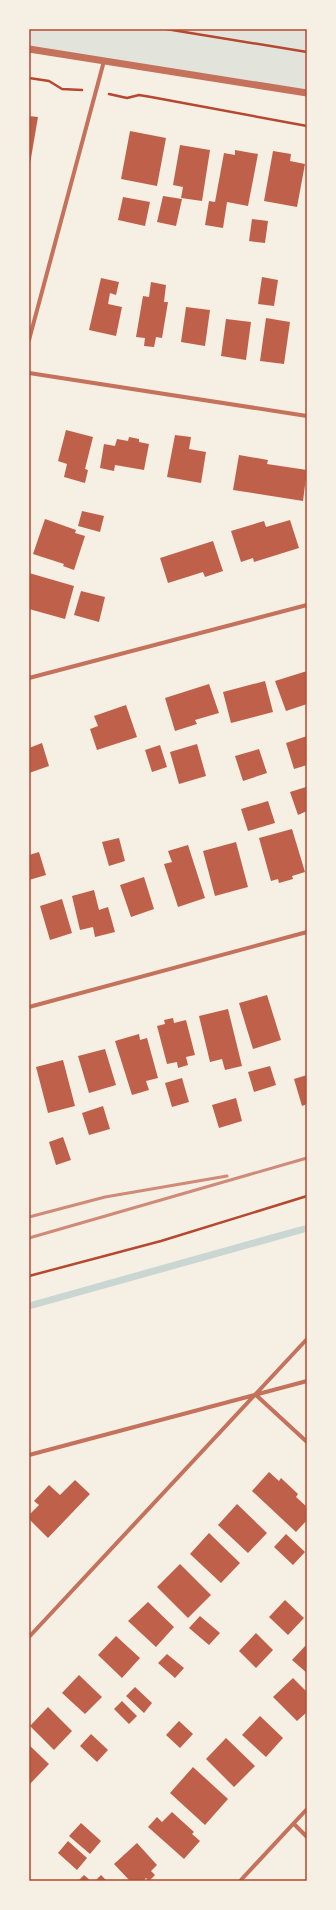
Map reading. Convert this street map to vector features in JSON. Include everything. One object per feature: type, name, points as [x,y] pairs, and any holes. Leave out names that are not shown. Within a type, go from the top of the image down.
[{"type":"street","points":[[29,50],[307,93]]},
{"type":"street","points":[[29,340],[104,61]]},
{"type":"street","points":[[29,373],[307,416]]},
{"type":"street","points":[[29,678],[307,605]]},
{"type":"street","points":[[29,1007],[307,932]]},
{"type":"street","points":[[29,1637],[307,1339]]},
{"type":"street","points":[[29,1455],[307,1381]]},
{"type":"street","points":[[256,1395],[307,1442]]},
{"type":"street","points":[[240,1881],[307,1809]]},
{"type":"street","points":[[294,1824],[307,1837]]},
{"type":"path","points":[[166,29],[307,52]]},
{"type":"path","points":[[29,78],[49,81],[62,89]]},
{"type":"path","points":[[127,98],[139,95],[307,126]]},
{"type":"path","points":[[29,1276],[161,1241],[307,1196]]},
{"type":"shaded area","points":[[29,29],[307,29],[307,93],[29,49]]},
{"type":"building","points":[[29,116],[38,117],[30,164],[29,164]]},
{"type":"building","points":[[130,131],[166,138],[157,186],[121,179]]},
{"type":"building","points":[[180,145],[210,150],[202,201],[181,198],[183,187],[173,185]]},
{"type":"building","points":[[235,150],[258,154],[248,206],[227,202],[223,228],[205,225],[209,201],[215,202],[224,153],[235,155]]},
{"type":"building","points":[[273,151],[291,154],[290,161],[305,164],[297,207],[264,201]]},
{"type":"building","points":[[163,196],[182,199],[176,226],[157,222]]},
{"type":"building","points":[[123,197],[150,202],[145,226],[118,220]]},
{"type":"building","points":[[252,219],[268,221],[265,243],[249,241]]},
{"type":"building","points":[[262,277],[278,280],[274,306],[258,304]]},
{"type":"building","points":[[101,278],[119,282],[116,295],[110,293],[108,304],[122,307],[116,336],[89,330]]},
{"type":"building","points":[[151,282],[166,285],[164,302],[168,302],[162,338],[156,337],[154,347],[144,346],[145,338],[136,337],[143,296],[149,297]]},
{"type":"building","points":[[186,307],[210,310],[205,346],[181,342]]},
{"type":"building","points":[[266,318],[290,322],[284,364],[260,361]]},
{"type":"building","points":[[226,319],[251,322],[246,360],[221,356]]},
{"type":"building","points":[[66,430],[93,437],[85,469],[88,470],[85,483],[64,477],[67,464],[58,461]]},
{"type":"building","points":[[175,435],[191,437],[189,449],[206,452],[201,483],[167,477]]},
{"type":"building","points":[[129,437],[139,439],[139,442],[149,444],[144,470],[115,465],[114,471],[100,468],[104,444],[115,446],[117,439],[128,441]]},
{"type":"building","points":[[239,455],[268,460],[267,464],[307,470],[303,501],[233,490]]},
{"type":"building","points":[[82,511],[104,516],[100,532],[78,526]]},
{"type":"building","points":[[45,519],[76,530],[75,533],[85,536],[74,570],[63,566],[64,564],[33,554]]},
{"type":"building","points":[[290,520],[299,548],[254,562],[253,558],[241,562],[231,531],[264,521],[266,527]]},
{"type":"building","points":[[213,541],[223,571],[205,577],[203,572],[168,583],[160,558]]},
{"type":"building","points":[[29,573],[74,586],[65,619],[29,609]]},
{"type":"building","points":[[81,591],[105,597],[99,622],[74,615]]},
{"type":"building","points":[[307,671],[307,704],[286,711],[275,681]]},
{"type":"building","points":[[265,681],[273,712],[231,723],[223,692]]},
{"type":"building","points":[[209,684],[219,713],[195,720],[197,724],[175,731],[165,698]]},
{"type":"building","points":[[126,705],[137,737],[97,750],[90,729],[98,726],[94,716]]},
{"type":"building","points":[[307,736],[307,765],[294,769],[286,743]]},
{"type":"building","points":[[42,743],[49,766],[29,773],[29,748]]},
{"type":"building","points":[[197,744],[206,776],[179,784],[170,752]]},
{"type":"building","points":[[160,745],[167,767],[152,772],[145,750]]},
{"type":"building","points":[[259,749],[267,773],[243,781],[235,756]]},
{"type":"building","points":[[306,787],[307,811],[298,815],[290,792]]},
{"type":"building","points":[[268,801],[275,823],[248,831],[241,809]]},
{"type":"building","points":[[292,829],[305,872],[292,876],[293,879],[279,883],[278,879],[271,881],[259,838]]},
{"type":"building","points":[[119,838],[125,861],[109,866],[102,842]]},
{"type":"building","points":[[236,842],[248,887],[215,896],[203,851]]},
{"type":"building","points":[[188,845],[205,898],[178,907],[164,864],[172,862],[168,851]]},
{"type":"building","points":[[39,852],[46,875],[29,880],[29,855]]},
{"type":"building","points":[[144,877],[154,909],[131,917],[120,885]]},
{"type":"building","points":[[94,890],[99,910],[108,907],[115,932],[95,937],[93,927],[80,930],[72,896]]},
{"type":"building","points":[[62,899],[72,933],[50,940],[40,906]]},
{"type":"building","points":[[267,995],[281,1040],[253,1049],[239,1003]]},
{"type":"building","points":[[228,1009],[242,1066],[225,1070],[222,1059],[210,1062],[199,1016]]},
{"type":"building","points":[[173,1018],[174,1023],[186,1020],[195,1055],[186,1057],[188,1065],[178,1068],[177,1062],[167,1064],[157,1026],[165,1024],[164,1020]]},
{"type":"building","points":[[139,1034],[140,1040],[147,1038],[158,1078],[146,1081],[149,1090],[132,1095],[115,1041]]},
{"type":"building","points":[[105,1049],[116,1085],[89,1093],[78,1056]]},
{"type":"building","points":[[63,1060],[75,1106],[48,1113],[36,1067]]},
{"type":"building","points":[[270,1066],[276,1085],[254,1092],[248,1072]]},
{"type":"building","points":[[307,1075],[307,1104],[302,1106],[294,1079]]},
{"type":"building","points":[[182,1078],[189,1102],[172,1107],[165,1083]]},
{"type":"building","points":[[236,1098],[242,1121],[219,1128],[212,1105]]},
{"type":"building","points":[[103,1106],[110,1129],[89,1135],[82,1113]]},
{"type":"building","points":[[63,1137],[71,1160],[56,1165],[49,1142]]},
{"type":"building","points":[[269,1472],[279,1481],[281,1478],[298,1494],[296,1497],[307,1507],[307,1520],[296,1532],[252,1491]]},
{"type":"building","points":[[75,1480],[90,1494],[48,1538],[29,1519],[29,1515],[39,1505],[34,1501],[49,1485],[60,1495]]},
{"type":"building","points":[[237,1504],[267,1533],[248,1553],[218,1525]]},
{"type":"building","points":[[209,1533],[240,1563],[221,1583],[190,1554]]},
{"type":"building","points":[[286,1534],[305,1552],[293,1565],[274,1547]]},
{"type":"building","points":[[180,1564],[211,1595],[188,1618],[157,1587]]},
{"type":"building","points":[[285,1600],[304,1618],[288,1635],[269,1617]]},
{"type":"building","points":[[148,1602],[174,1627],[156,1647],[128,1621]]},
{"type":"building","points":[[200,1616],[220,1633],[209,1645],[189,1628]]},
{"type":"building","points":[[256,1633],[273,1650],[256,1668],[239,1651]]},
{"type":"building","points":[[116,1636],[140,1658],[122,1678],[98,1655]]},
{"type":"building","points":[[307,1644],[307,1673],[292,1660]]},
{"type":"building","points":[[167,1654],[184,1668],[175,1678],[158,1663]]},
{"type":"building","points":[[79,1675],[102,1697],[85,1714],[62,1693]]},
{"type":"building","points":[[293,1678],[307,1692],[307,1712],[297,1721],[273,1697]]},
{"type":"building","points":[[135,1687],[152,1703],[144,1713],[126,1696]]},
{"type":"building","points":[[122,1701],[137,1716],[129,1724],[114,1709]]},
{"type":"building","points":[[48,1707],[72,1731],[54,1750],[30,1726]]},
{"type":"building","points":[[260,1716],[283,1738],[266,1757],[242,1735]]},
{"type":"building","points":[[179,1721],[193,1734],[180,1748],[166,1735]]},
{"type":"building","points":[[91,1734],[108,1750],[97,1762],[80,1746]]},
{"type":"building","points":[[226,1738],[255,1766],[234,1787],[206,1759]]},
{"type":"building","points":[[29,1745],[49,1764],[29,1785]]},
{"type":"building","points":[[193,1767],[228,1799],[205,1825],[170,1793]]},
{"type":"building","points":[[172,1812],[194,1832],[192,1834],[200,1841],[184,1859],[148,1827],[157,1817],[162,1822]]},
{"type":"building","points":[[81,1823],[101,1841],[90,1854],[69,1836]]},
{"type":"building","points":[[68,1841],[87,1858],[77,1870],[58,1853]]},
{"type":"building","points":[[137,1843],[157,1865],[151,1871],[155,1875],[149,1881],[146,1878],[143,1881],[130,1881],[114,1864]]},
{"type":"building","points":[[84,1875],[91,1881],[78,1881]]},
{"type":"building","points":[[101,1875],[107,1881],[95,1881]]},
{"type":"waterway","points":[[29,1306],[304,1229]]},
{"type":"railway","points":[[29,1238],[307,1158]]},
{"type":"railway","points":[[29,1217],[105,1197],[227,1176]]}]
